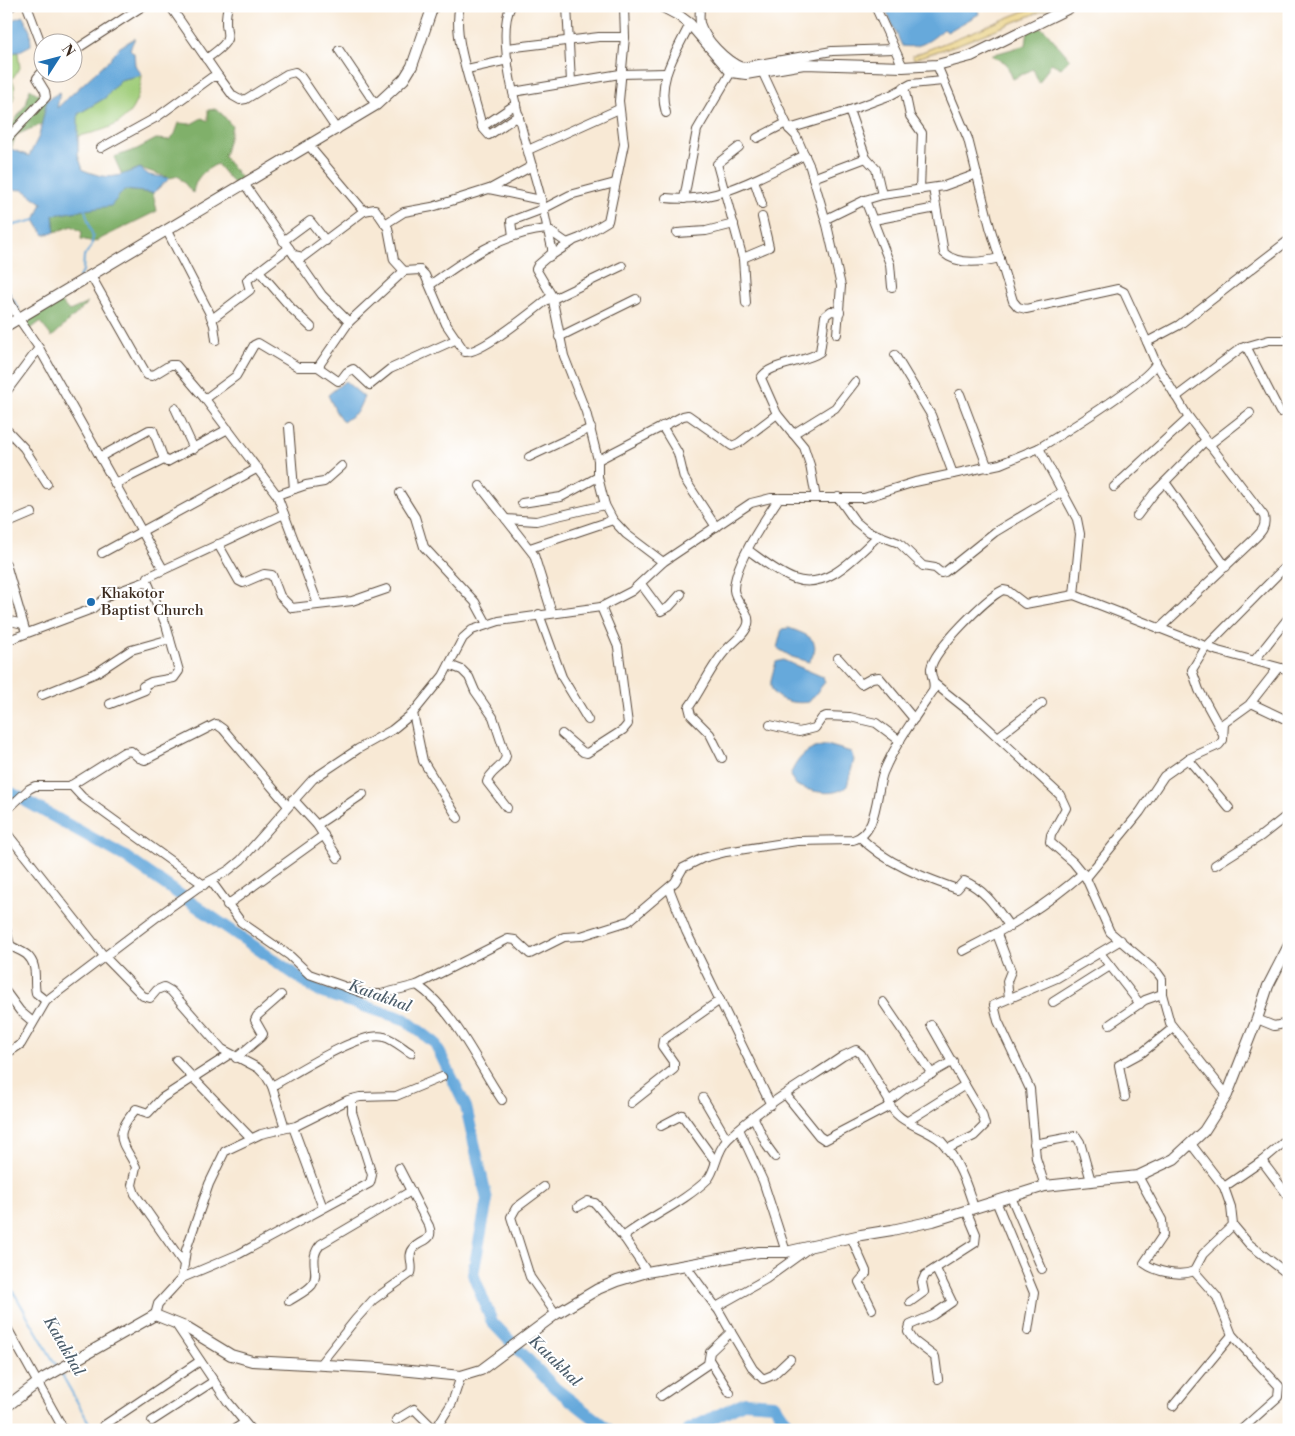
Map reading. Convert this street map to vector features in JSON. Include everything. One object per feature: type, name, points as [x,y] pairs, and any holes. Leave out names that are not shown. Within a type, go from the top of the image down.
[{"type":"street","points":[[6,8],[12,6]]},
{"type":"street","points":[[27,6],[37,32]]},
{"type":"street","points":[[82,46],[144,6]]},
{"type":"street","points":[[170,6],[233,96],[240,100],[287,74],[295,72],[301,77],[337,130]]},
{"type":"street","points":[[206,59],[227,43],[229,37],[226,19],[228,6]]},
{"type":"street","points":[[6,326],[310,147],[376,105],[404,79],[412,66],[433,6]]},
{"type":"street","points":[[460,6],[458,29],[482,127],[488,134],[519,116]]},
{"type":"street","points":[[511,6],[506,19],[508,60],[513,92],[552,248],[552,253],[549,257]]},
{"type":"street","points":[[566,6],[571,82]]},
{"type":"street","points":[[624,6],[624,37],[619,109],[624,144],[608,221],[549,257],[538,265],[536,269],[552,298],[558,321],[559,337],[571,379],[591,428],[598,460],[598,477],[606,505],[613,520],[626,534],[663,562]]},
{"type":"street","points":[[661,6],[690,24],[731,72],[746,74],[812,64],[903,67],[937,65],[970,56],[1073,6]]},
{"type":"street","points":[[700,6],[700,21],[709,36],[730,60],[742,67],[749,68],[832,51],[894,49]]},
{"type":"street","points":[[875,6],[903,67]]},
{"type":"street","points":[[666,113],[662,96],[666,73],[690,24]]},
{"type":"street","points":[[507,48],[624,37]]},
{"type":"street","points":[[339,50],[376,105]]},
{"type":"street","points":[[467,69],[508,60]]},
{"type":"street","points":[[937,65],[968,140],[1013,301],[1018,307],[1026,308],[1118,289],[1124,292],[1156,363],[1189,418],[1264,516],[1266,522],[1264,530],[1159,629]]},
{"type":"street","points":[[762,71],[787,126],[796,136],[805,155],[826,219],[840,280],[840,312],[837,334]]},
{"type":"street","points":[[684,199],[691,152],[697,130],[731,72]]},
{"type":"street","points":[[513,92],[620,74],[666,73]]},
{"type":"street","points":[[101,148],[156,117],[212,77],[219,77]]},
{"type":"street","points":[[756,138],[787,126],[848,110],[904,87],[921,82],[943,81]]},
{"type":"street","points":[[6,140],[46,97],[39,82]]},
{"type":"street","points":[[904,87],[910,116],[922,133],[920,190]]},
{"type":"street","points":[[482,127],[516,104]]},
{"type":"street","points":[[528,150],[619,109]]},
{"type":"street","points":[[848,110],[866,158],[876,170],[882,195]]},
{"type":"street","points":[[310,147],[364,211]]},
{"type":"street","points":[[739,147],[717,164],[743,258],[747,283],[746,303]]},
{"type":"street","points":[[666,198],[684,199],[725,192],[805,155]]},
{"type":"street","points":[[813,178],[866,158]]},
{"type":"street","points":[[385,224],[404,212],[432,207],[489,189],[532,166]]},
{"type":"street","points":[[826,219],[865,200],[882,195],[933,188],[977,174]]},
{"type":"street","points":[[754,180],[762,204]]},
{"type":"street","points":[[513,236],[511,221],[543,209],[570,195],[615,183]]},
{"type":"street","points":[[245,185],[322,295],[349,322]]},
{"type":"street","points":[[933,188],[942,250],[947,256],[978,263],[1000,258]]},
{"type":"street","points":[[489,189],[541,200]]},
{"type":"street","points":[[865,200],[890,264],[892,287]]},
{"type":"street","points":[[874,220],[936,208]]},
{"type":"street","points":[[291,252],[303,257],[364,211],[375,209],[385,224],[391,240],[394,260],[404,272]]},
{"type":"street","points":[[743,258],[769,247],[762,217]]},
{"type":"street","points":[[283,241],[310,221],[326,241]]},
{"type":"street","points":[[677,233],[706,231],[734,224]]},
{"type":"street","points":[[547,229],[562,241],[567,243],[574,241]]},
{"type":"street","points":[[430,285],[492,244],[513,236],[547,229]]},
{"type":"street","points":[[167,231],[212,319],[216,340]]},
{"type":"street","points":[[1148,342],[1179,325],[1289,240]]},
{"type":"street","points":[[212,319],[250,290],[247,280],[291,252]]},
{"type":"street","points":[[318,367],[349,322],[404,272],[420,270],[430,285],[440,313],[466,352],[478,350],[552,298],[622,266]]},
{"type":"street","points":[[260,271],[292,309],[311,327]]},
{"type":"street","points":[[91,276],[147,375],[152,376],[170,365],[176,364],[205,398],[277,495],[318,604]]},
{"type":"street","points":[[6,295],[19,319],[39,348],[164,569]]},
{"type":"street","points":[[559,337],[636,299]]},
{"type":"street","points":[[816,498],[810,465],[804,447],[777,414],[761,378],[769,370],[818,354],[822,347],[825,316],[831,312],[840,312]]},
{"type":"street","points":[[205,398],[236,376],[254,345],[258,343],[298,366],[318,367],[338,380],[341,380],[347,372],[353,369],[370,385],[390,369],[457,340]]},
{"type":"street","points":[[1176,397],[1246,346],[1269,340],[1289,340]]},
{"type":"street","points":[[1246,346],[1280,412]]},
{"type":"street","points":[[6,392],[39,348]]},
{"type":"street","points":[[895,355],[931,415],[953,474]]},
{"type":"street","points":[[6,1054],[21,1044],[46,1001],[174,905],[241,860],[293,799],[313,780],[330,767],[392,730],[413,713],[449,665],[467,634],[487,624],[539,614],[601,607],[622,597],[641,584],[663,562],[751,503],[779,498],[864,498],[915,482],[988,468],[1040,448],[1117,398],[1152,370],[1156,363]]},
{"type":"street","points":[[793,434],[834,408],[855,382]]},
{"type":"street","points":[[960,394],[988,468]]},
{"type":"street","points":[[175,408],[194,449]]},
{"type":"street","points":[[598,460],[662,426],[688,415],[732,446],[739,443],[777,414]]},
{"type":"street","points":[[1137,516],[1165,482],[1207,443],[1250,414]]},
{"type":"street","points":[[1114,487],[1189,418]]},
{"type":"street","points":[[6,422],[7,432],[27,452],[47,484]]},
{"type":"street","points":[[662,426],[678,453],[684,478],[716,526]]},
{"type":"street","points":[[289,427],[294,489]]},
{"type":"street","points":[[529,458],[591,428]]},
{"type":"street","points":[[115,484],[164,460],[172,460],[228,429]]},
{"type":"street","points":[[100,457],[149,430],[153,430],[164,460]]},
{"type":"street","points":[[1040,448],[1077,519],[1080,534],[1074,595]]},
{"type":"street","points":[[277,495],[324,482],[342,466]]},
{"type":"street","points":[[102,553],[258,468]]},
{"type":"street","points":[[522,503],[561,497],[598,477]]},
{"type":"street","points":[[1165,482],[1226,567]]},
{"type":"street","points":[[480,486],[530,548],[538,564],[552,613]]},
{"type":"street","points":[[838,497],[855,521],[878,536],[899,542],[923,566],[945,572],[995,532],[1062,492]]},
{"type":"street","points":[[400,493],[415,516],[424,547],[475,602],[487,624]]},
{"type":"street","points":[[722,758],[710,734],[691,715],[689,707],[722,656],[748,626],[749,619],[734,593],[734,584],[748,550],[779,498]]},
{"type":"street","points":[[506,519],[536,521],[606,505]]},
{"type":"street","points":[[6,524],[32,513]]},
{"type":"street","points":[[6,641],[92,609],[109,595],[147,580],[153,573],[284,514]]},
{"type":"street","points":[[530,548],[613,520]]},
{"type":"street","points":[[748,550],[793,579],[808,583],[825,579],[852,560],[878,536]]},
{"type":"street","points":[[218,544],[239,581],[243,583],[269,573],[272,575],[280,596],[292,608],[352,601],[387,589]]},
{"type":"street","points":[[1223,734],[1213,719],[1191,673],[1206,647],[1289,563]]},
{"type":"street","points":[[6,564],[26,633]]},
{"type":"street","points":[[110,704],[145,690],[143,686],[151,682],[177,676],[179,671],[170,639],[147,580]]},
{"type":"street","points":[[641,584],[661,611],[669,607],[681,594]]},
{"type":"street","points":[[1226,1095],[1170,1024],[1162,994],[1162,979],[1157,972],[1110,932],[1085,876],[1050,842],[1051,835],[1066,808],[1060,794],[935,684],[931,670],[934,661],[979,607],[999,592],[1008,591],[1025,604],[1074,595],[1206,647],[1289,670]]},
{"type":"street","points":[[562,734],[583,752],[587,753],[623,730],[628,724],[618,647],[601,607]]},
{"type":"street","points":[[539,614],[562,677],[588,720]]},
{"type":"street","points":[[1254,661],[1289,616]]},
{"type":"street","points":[[6,620],[23,624]]},
{"type":"street","points":[[42,695],[96,672],[131,650],[170,639]]},
{"type":"street","points":[[838,658],[861,684],[878,677],[914,719]]},
{"type":"street","points":[[449,665],[462,670],[469,677],[475,691],[493,717],[506,759],[490,775],[487,782],[507,808]]},
{"type":"street","points":[[963,951],[1010,927],[1085,876],[1140,812],[1164,776],[1188,759],[1219,745],[1223,740],[1224,723],[1250,703],[1278,668]]},
{"type":"street","points":[[71,785],[82,797],[204,885],[227,904],[247,927],[290,956],[309,974],[371,995],[417,985],[508,939],[515,940],[530,954],[564,937],[581,936],[630,921],[676,882],[683,868],[718,854],[797,841],[853,840],[860,837],[867,829],[878,802],[883,773],[935,684]]},
{"type":"street","points":[[998,738],[1042,703]]},
{"type":"street","points":[[1250,703],[1289,721]]},
{"type":"street","points":[[413,713],[423,761],[458,818]]},
{"type":"street","points":[[770,724],[798,732],[815,728],[822,718],[826,716],[850,717],[876,723],[900,741]]},
{"type":"street","points":[[8,810],[35,786],[58,788],[71,785],[124,752],[131,751],[145,760],[216,724],[223,729],[288,806]]},
{"type":"street","points":[[1188,759],[1228,808]]},
{"type":"street","points":[[317,825],[363,794]]},
{"type":"street","points":[[293,799],[317,825],[338,858]]},
{"type":"street","points":[[1215,865],[1261,836],[1289,814]]},
{"type":"street","points":[[6,832],[104,956],[143,996],[150,998],[157,990],[164,987],[171,990],[203,1030],[233,1056],[258,1068],[272,1086],[323,1208]]},
{"type":"street","points":[[227,904],[324,836]]},
{"type":"street","points":[[860,837],[873,851],[910,871],[957,889],[964,881],[972,884],[990,899],[1010,927]]},
{"type":"street","points":[[669,888],[686,931],[770,1105]]},
{"type":"street","points":[[6,929],[10,945],[27,955],[31,960],[36,976],[36,993],[46,1001]]},
{"type":"street","points":[[996,934],[1012,971],[1006,981],[1009,998]]},
{"type":"street","points":[[1045,1186],[1036,1158],[1030,1089],[994,1009],[996,1003],[1057,978],[1121,940]]},
{"type":"street","points":[[155,1315],[175,1323],[231,1355],[252,1361],[320,1364],[461,1376],[481,1370],[556,1314],[598,1289],[647,1272],[759,1252],[786,1252],[892,1230],[1045,1186],[1138,1176],[1174,1159],[1204,1131],[1226,1095],[1258,1019],[1268,986],[1289,945]]},
{"type":"street","points":[[1100,953],[1140,1004]]},
{"type":"street","points":[[1053,1002],[1110,966]]},
{"type":"street","points":[[417,985],[428,992],[452,1019],[502,1100]]},
{"type":"street","points":[[6,992],[20,1010],[33,1022]]},
{"type":"street","points":[[1110,1024],[1140,1004],[1162,994]]},
{"type":"street","points":[[184,1264],[134,1194],[132,1184],[136,1167],[123,1148],[121,1134],[136,1109],[148,1113],[151,1112],[162,1098],[193,1077],[233,1056],[261,1037],[262,1030],[255,1020],[281,995]]},
{"type":"street","points":[[631,1102],[674,1069],[674,1063],[662,1046],[663,1040],[720,1000]]},
{"type":"street","points":[[883,1002],[932,1074]]},
{"type":"street","points":[[1258,1019],[1274,1026],[1289,1023]]},
{"type":"street","points":[[931,1024],[982,1114],[985,1125],[974,1136],[947,1149]]},
{"type":"street","points":[[1125,1097],[1120,1065],[1143,1052],[1173,1028]]},
{"type":"street","points":[[272,1086],[331,1052],[370,1037],[385,1037],[411,1053]]},
{"type":"street","points":[[624,1239],[627,1234],[689,1195],[710,1177],[718,1151],[727,1139],[770,1105],[843,1056],[856,1050],[861,1054],[890,1103],[908,1121],[940,1140],[947,1149],[962,1176],[976,1234],[975,1243],[922,1278],[924,1292],[910,1302]]},
{"type":"street","points":[[176,1060],[251,1138]]},
{"type":"street","points":[[786,1096],[818,1136],[825,1140],[890,1103],[892,1097],[953,1061]]},
{"type":"street","points":[[182,1278],[186,1250],[209,1184],[225,1151],[251,1138],[289,1127],[352,1099],[396,1096],[442,1077]]},
{"type":"street","points":[[908,1121],[965,1085]]},
{"type":"street","points":[[702,1098],[727,1139]]},
{"type":"street","points":[[6,1407],[76,1358],[155,1315],[158,1304],[182,1278],[239,1254],[365,1187],[372,1179],[352,1112],[352,1099]]},
{"type":"street","points":[[661,1126],[682,1115],[715,1161]]},
{"type":"street","points":[[754,1118],[767,1146],[775,1157]]},
{"type":"street","points":[[739,1130],[763,1181],[786,1252]]},
{"type":"street","points":[[1034,1144],[1076,1136],[1080,1142],[1091,1181]]},
{"type":"street","points":[[1224,1187],[1262,1161],[1289,1138]]},
{"type":"street","points":[[1191,1144],[1224,1187],[1232,1207],[1233,1225],[1249,1244],[1289,1275]]},
{"type":"street","points":[[1262,1161],[1289,1197]]},
{"type":"street","points":[[320,1364],[373,1300],[411,1273],[413,1268],[410,1255],[413,1248],[430,1238],[430,1230],[399,1168]]},
{"type":"street","points":[[1138,1176],[1162,1220],[1163,1235],[1144,1262],[1150,1267],[1186,1274],[1194,1271],[1203,1254],[1233,1225]]},
{"type":"street","points":[[544,1187],[516,1208],[512,1217],[530,1277],[556,1314]]},
{"type":"street","points":[[289,1301],[311,1286],[314,1281],[316,1276],[314,1254],[321,1244],[411,1191]]},
{"type":"street","points":[[1011,1196],[1042,1268]]},
{"type":"street","points":[[578,1207],[588,1201],[595,1203],[647,1272]]},
{"type":"street","points":[[996,1201],[1034,1293],[1028,1331]]},
{"type":"street","points":[[851,1237],[866,1271],[866,1274],[859,1282],[872,1309]]},
{"type":"street","points":[[716,1307],[766,1279],[810,1247]]},
{"type":"street","points":[[686,1266],[716,1307],[753,1369],[763,1379],[773,1375],[790,1359]]},
{"type":"street","points":[[936,1269],[952,1302],[933,1315],[910,1325],[908,1332],[914,1341],[932,1352],[935,1357],[938,1379]]},
{"type":"street","points":[[1194,1271],[1217,1297],[1232,1335],[1272,1376],[1279,1386],[1280,1392],[1278,1397],[1241,1430]]},
{"type":"street","points":[[175,1323],[214,1381],[251,1430]]},
{"type":"street","points":[[6,1326],[41,1381],[64,1430]]},
{"type":"street","points":[[730,1393],[710,1361],[710,1352],[731,1332]]},
{"type":"street","points":[[1173,1406],[1232,1335]]},
{"type":"street","points":[[103,1426],[200,1361]]},
{"type":"street","points":[[661,1396],[710,1361]]},
{"type":"street","points":[[396,1420],[414,1410],[435,1430],[452,1403],[461,1376]]},
{"type":"street","points":[[152,1421],[214,1381]]},
{"type":"street","points":[[233,1430],[244,1423]]},
{"type":"green space","points":[[1038,26],[1045,30],[1070,59],[1061,68],[1051,63],[1039,83],[1033,69],[1013,79],[1006,63],[991,55],[1026,45],[1028,28]]},
{"type":"green space","points":[[18,52],[20,68],[12,79],[15,88],[14,97],[6,114],[6,53]]},
{"type":"green space","points":[[142,75],[136,102],[124,119],[105,129],[78,136],[78,155],[83,170],[104,178],[69,167],[78,114],[105,98],[120,80]]},
{"type":"green space","points":[[30,89],[47,100],[42,124],[16,135],[11,149],[10,128],[26,104]]},
{"type":"green space","points":[[215,109],[232,126],[224,157],[241,178],[234,184],[217,164],[201,176],[196,183],[193,193],[178,176],[170,178],[140,168],[122,175],[114,157],[137,149],[156,139],[169,140],[175,134],[179,123],[191,124],[202,118],[208,121],[208,110]]},
{"type":"green space","points":[[124,190],[153,193],[157,211],[94,242],[81,239],[82,232],[72,226],[55,232],[53,215],[85,210]]},
{"type":"green space","points":[[61,302],[69,311],[88,303],[52,337],[40,322],[28,331],[25,320]]},
{"type":"sand","points":[[1037,6],[1055,6],[959,44],[914,59],[912,56]]},
{"type":"water","points":[[884,6],[977,6],[979,14],[947,32],[944,29],[920,45],[908,47],[902,46]]},
{"type":"water","points":[[23,16],[30,30],[31,45],[18,52],[6,53],[6,22]]},
{"type":"water","points":[[135,38],[130,49],[134,53],[135,65],[142,75],[120,80],[105,98],[78,114],[78,155],[83,170],[99,175],[118,176],[140,168],[149,175],[170,178],[153,193],[124,190],[111,206],[53,215],[55,232],[44,235],[35,220],[42,203],[24,190],[6,189],[6,154],[11,149],[29,156],[39,136],[47,100],[60,92],[57,108],[110,59],[120,47]]},
{"type":"water","points":[[345,381],[364,397],[357,412],[343,422],[328,395]]},
{"type":"water","points":[[789,628],[807,636],[814,643],[815,648],[809,662],[792,657],[777,648],[782,629]]},
{"type":"water","points":[[783,660],[823,677],[825,682],[809,702],[786,701],[776,696],[771,686],[771,680],[776,662]]},
{"type":"water","points":[[827,745],[851,752],[854,760],[847,786],[842,790],[829,793],[797,786],[790,776],[796,764],[804,754],[814,748]]},
{"type":"waterway","points":[[79,277],[83,271],[84,256],[91,247],[93,237],[85,210]]},
{"type":"waterway","points":[[6,227],[35,220]]},
{"type":"waterway","points":[[6,285],[10,294]]},
{"type":"waterway","points":[[12,298],[19,309]]},
{"type":"waterway","points":[[6,310],[6,318]]},
{"type":"waterway","name":"Katakhal","points":[[6,790],[124,856],[320,992],[404,1019],[435,1043],[466,1107],[487,1200],[473,1274],[492,1322],[555,1388],[609,1430]]},
{"type":"waterway","name":"Katakhal","points":[[6,1279],[57,1367]]},
{"type":"waterway","name":"Katakhal","points":[[61,1373],[93,1430]]},
{"type":"waterway","name":"Katakhal","points":[[688,1430],[745,1402],[774,1404],[792,1430]]},
{"type":"place","name":"Khakotor Baptist Church","points":[[91,602]]}]
